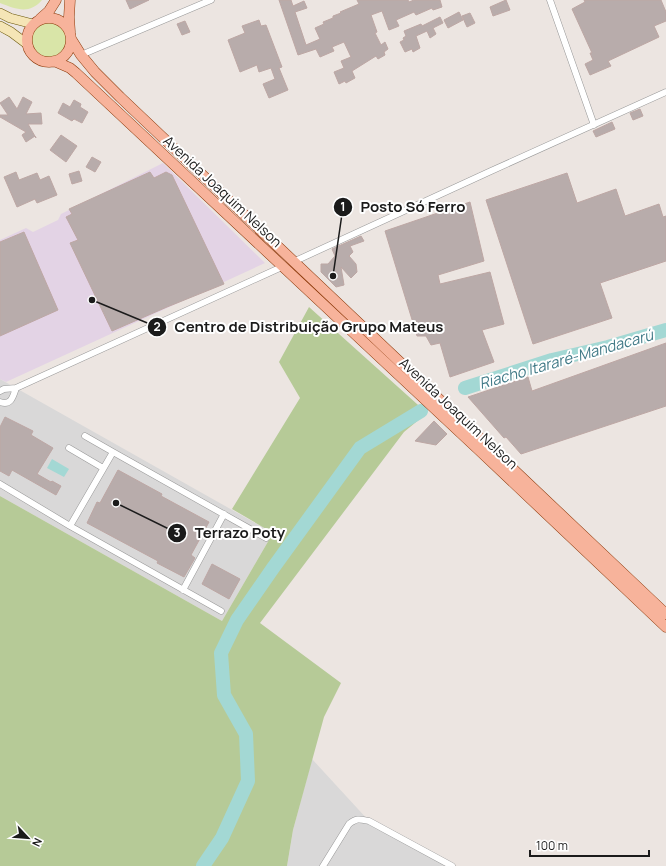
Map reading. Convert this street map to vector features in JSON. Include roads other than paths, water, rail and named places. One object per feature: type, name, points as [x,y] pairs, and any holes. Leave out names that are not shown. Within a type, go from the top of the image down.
[{"type":"main road","points":[[56,0],[49,11],[29,30],[27,37],[27,44],[30,51],[40,60],[47,62],[61,58],[67,54],[70,47],[70,0]]},
{"type":"main road","points":[[0,13],[10,18],[36,22],[47,17],[61,20],[67,26],[71,36]]},
{"type":"main road","points":[[0,26],[27,44]]},
{"type":"main road","name":"Avenida Joaquim Nelson","points":[[71,36],[81,55],[95,72],[294,262],[465,431]]},
{"type":"main road","name":"Avenida Joaquim Nelson","points":[[54,61],[70,68],[76,73],[283,266],[666,614]]},
{"type":"main road","name":"Avenida Joaquim Nelson","points":[[483,448],[666,628]]},
{"type":"street","points":[[81,55],[211,0]]},
{"type":"street","points":[[551,1],[594,125]]},
{"type":"street","points":[[0,391],[4,389],[16,388],[666,92]]},
{"type":"street","points":[[0,403],[8,403],[16,388]]},
{"type":"street","points":[[86,436],[266,538]]},
{"type":"street","points":[[69,448],[103,468]]},
{"type":"street","points":[[70,526],[113,452]]},
{"type":"street","points":[[0,484],[70,526],[221,611]]},
{"type":"street","points":[[183,590],[224,514]]},
{"type":"street","points":[[323,866],[349,824],[354,820],[359,819],[369,821],[452,866]]},
{"type":"water","points":[[52,459],[69,469],[64,477],[47,468]]},
{"type":"waterway","name":"Riacho Itararé-Mandacarú","points":[[465,388],[552,360],[608,347],[666,330]]},
{"type":"waterway","name":"Riacho Itararé-Mandacarú","points":[[203,866],[222,838],[248,781],[246,734],[224,695],[221,653],[237,620],[360,448],[421,411]]},
{"type":"place","name":"Posto Só Ferro","points":[[333,276]]},
{"type":"place","name":"Centro de Distribuição Grupo Mateus","points":[[92,300]]},
{"type":"place","name":"Terrazo Poty","points":[[116,503]]}]
